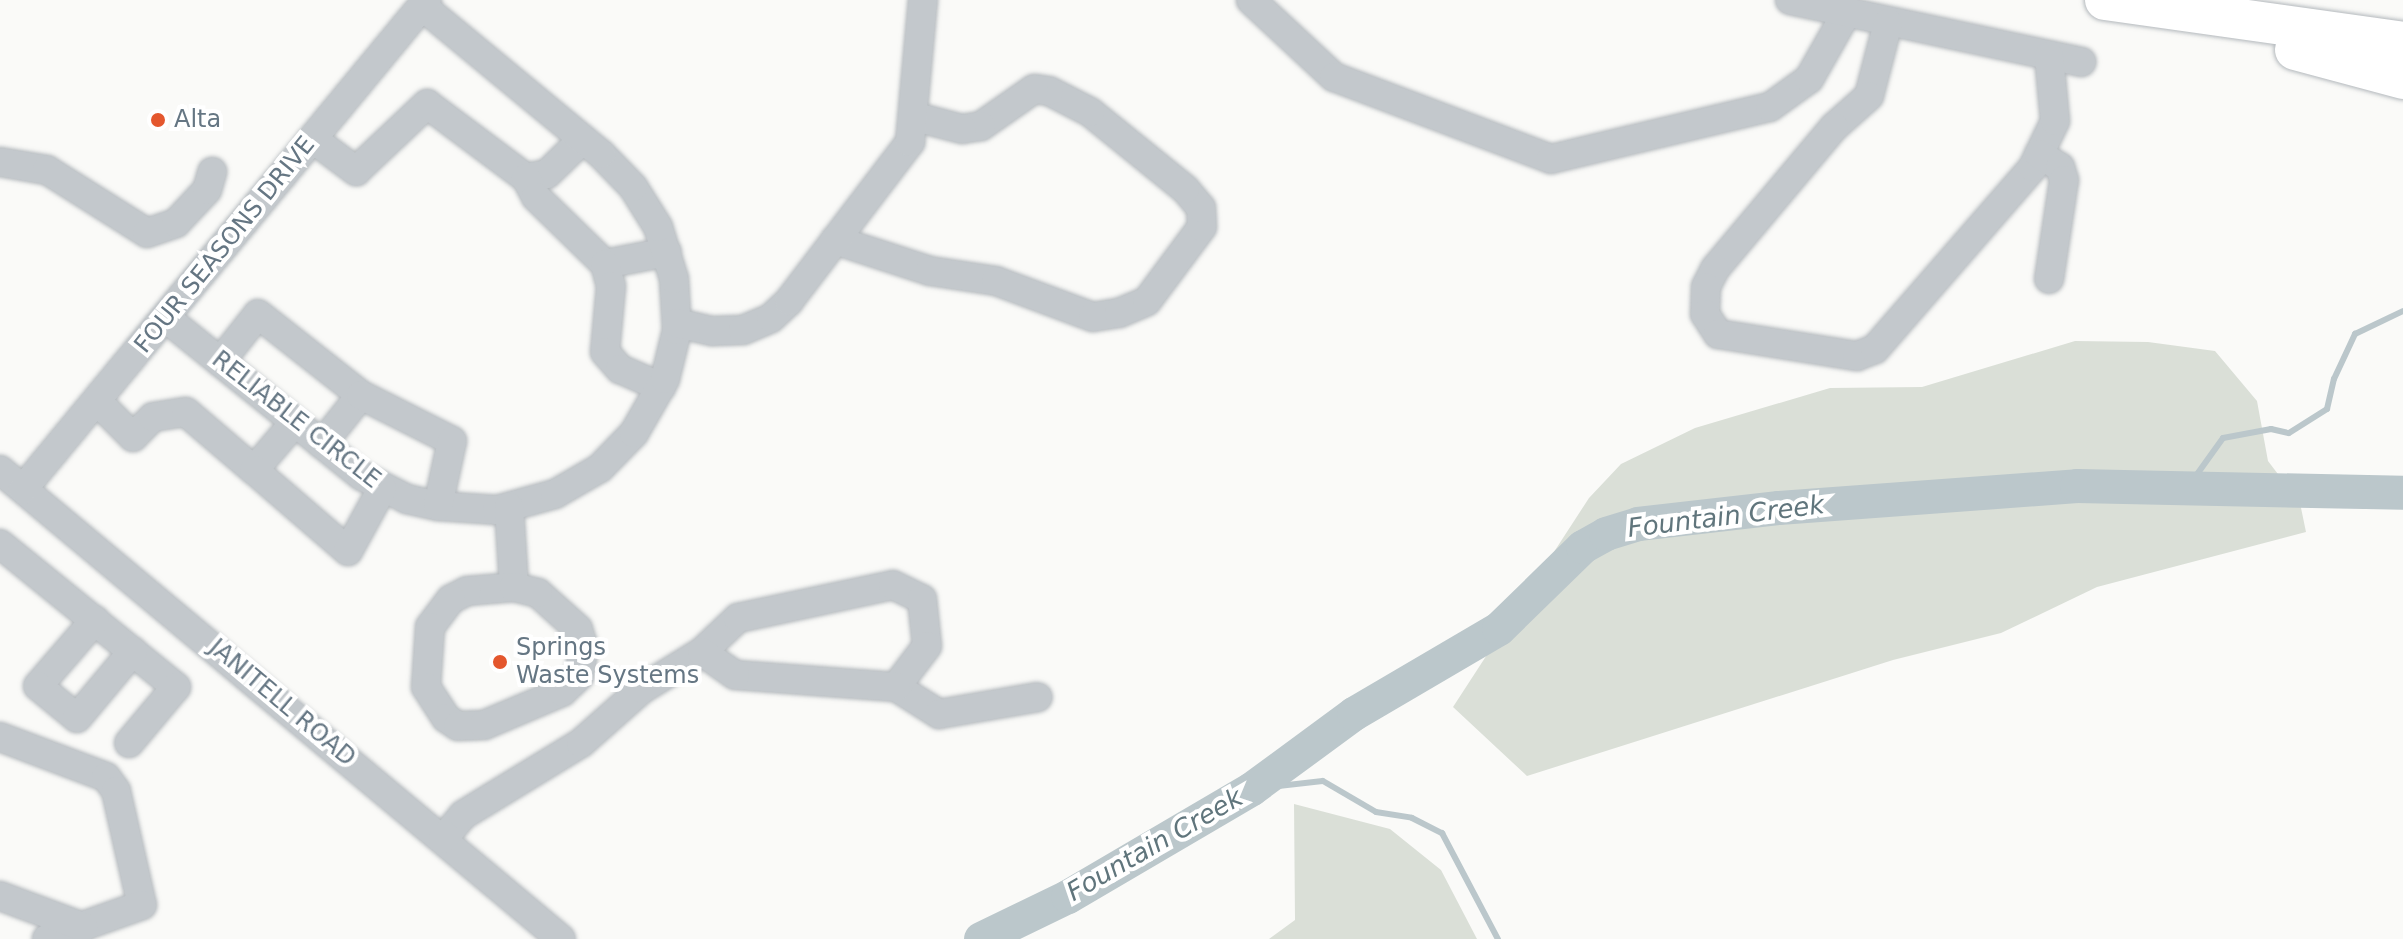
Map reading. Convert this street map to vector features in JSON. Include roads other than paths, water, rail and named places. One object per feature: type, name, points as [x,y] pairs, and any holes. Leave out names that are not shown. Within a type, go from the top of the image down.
[{"type":"highway","points":[[2109,1],[2403,42]]},
{"type":"highway","points":[[2109,1],[2403,79]]},
{"type":"street","points":[[677,323],[713,331],[743,330],[771,318],[910,142],[916,117],[923,0]]},
{"type":"street","points":[[1251,0],[1334,77],[1551,159],[1770,107],[1809,79],[1846,14]]},
{"type":"street","points":[[1790,0],[2081,62]]},
{"type":"street","name":"RELIABLE CIRCLE","points":[[166,318],[382,489],[438,506],[468,511],[509,507],[555,494],[600,468],[634,433],[661,387],[677,323],[667,252],[646,204],[583,139],[424,3]]},
{"type":"street","name":"FOUR SEASONS DRIVE","points":[[23,489],[424,3]]},
{"type":"street","points":[[1888,23],[1869,96],[1834,127],[1715,269],[1706,287],[1705,314],[1718,334],[1857,356],[1875,349],[2039,154],[2055,121],[2049,56]]},
{"type":"street","points":[[835,240],[930,271],[996,281],[1093,317],[1119,313],[1147,301],[1202,227],[1201,208],[1185,189],[1090,112],[1049,91],[1034,89],[981,126],[962,129],[916,117]]},
{"type":"street","points":[[313,139],[356,171],[427,104],[526,178],[536,197],[605,264],[611,286],[605,352],[620,369],[661,387]]},
{"type":"street","points":[[526,178],[547,174],[583,139]]},
{"type":"street","points":[[2039,154],[2060,167],[2064,180],[2049,279]]},
{"type":"street","points":[[0,162],[47,170],[147,233],[176,223],[207,190],[212,172]]},
{"type":"street","points":[[605,264],[667,252]]},
{"type":"street","points":[[220,362],[258,314],[361,395],[452,441],[438,506]]},
{"type":"street","points":[[322,444],[361,395]]},
{"type":"street","points":[[97,401],[133,437],[153,417],[186,412],[348,551],[382,489]]},
{"type":"street","points":[[254,470],[295,422]]},
{"type":"street","name":"JANITELL ROAD","points":[[0,470],[561,939]]},
{"type":"street","points":[[509,507],[514,587]]},
{"type":"street","points":[[0,544],[176,687],[129,743]]},
{"type":"street","points":[[443,839],[489,797],[581,743],[642,689],[702,652],[738,618],[893,585],[922,599],[927,646],[896,687]]},
{"type":"street","points":[[514,587],[538,593],[578,629],[584,648],[579,676],[562,692],[484,725],[458,726],[446,718],[426,687],[430,627],[451,599],[467,591],[514,587]]},
{"type":"street","points":[[95,620],[38,686],[77,718],[133,651]]},
{"type":"street","points":[[702,652],[735,675],[896,687],[939,714],[1038,697]]},
{"type":"street","points":[[0,737],[106,777],[116,791],[142,905],[47,939]]},
{"type":"street","points":[[0,896],[83,927]]},
{"type":"waterway","points":[[2185,491],[2223,438],[2271,429],[2289,433],[2327,409],[2334,379],[2355,334],[2403,311]]},
{"type":"waterway","name":"Fountain Creek","points":[[981,939],[1068,897],[1252,789],[1354,714],[1499,629],[1583,547],[1606,534],[1638,524],[1779,508],[2077,486],[2403,493]]},
{"type":"waterway","points":[[1252,789],[1323,781],[1376,812],[1412,818],[1442,833],[1498,939]]},
{"type":"place","name":"Alta","points":[[158,120]]},
{"type":"place","name":"Springs Waste Systems","points":[[500,662]]}]
